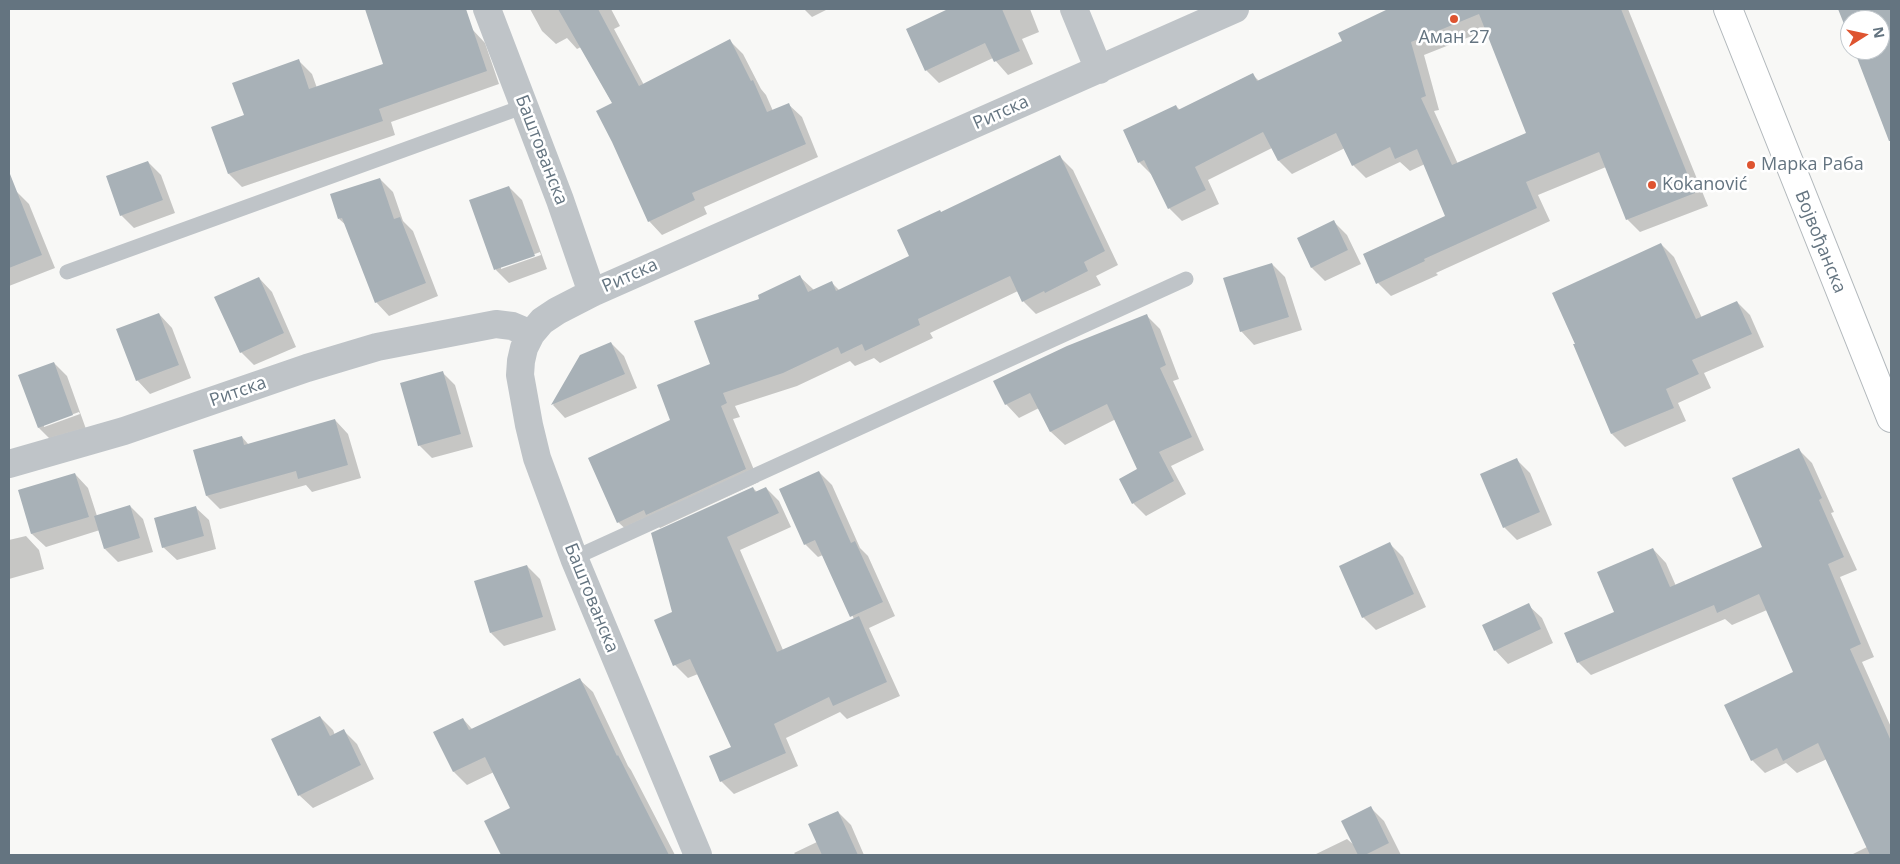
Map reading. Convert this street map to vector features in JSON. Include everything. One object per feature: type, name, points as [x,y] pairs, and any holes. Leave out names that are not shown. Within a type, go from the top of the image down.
[{"type":"main road","name":"Војвођанска","points":[[1728,9],[1891,418]]},
{"type":"street","name":"Баштованска","points":[[487,9],[525,106],[592,293]]},
{"type":"street","points":[[1074,9],[1099,70]]},
{"type":"street","name":"Ритска","points":[[9,464],[124,431],[306,368],[377,347],[496,324],[512,326],[531,334],[542,322],[557,311],[592,293],[1235,9]]},
{"type":"street","name":"Баштованска","points":[[531,334],[523,354],[520,375],[529,425],[545,481],[574,558],[698,855]]},
{"type":"lane","points":[[68,272],[525,106]]},
{"type":"lane","points":[[574,558],[1186,279]]},
{"type":"building","points":[[365,9],[466,9],[487,71],[379,109],[383,121],[228,174],[211,127],[244,115],[232,83],[299,59],[309,89],[383,64]]},
{"type":"building","points":[[558,9],[598,9],[639,86],[730,39],[751,81],[753,80],[767,112],[789,103],[806,144],[692,193],[695,200],[648,222],[596,111],[612,103]]},
{"type":"building","points":[[948,9],[1002,9],[1020,51],[994,62],[985,43],[925,71],[906,29]]},
{"type":"building","points":[[1388,9],[1621,9],[1695,193],[1626,220],[1599,152],[1526,182],[1537,208],[1424,259],[1425,261],[1376,284],[1363,254],[1445,216],[1417,149],[1395,159],[1390,147],[1352,166],[1336,133],[1278,161],[1263,132],[1195,167],[1206,190],[1168,209],[1144,160],[1138,163],[1123,130],[1176,105],[1178,110],[1253,73],[1257,81],[1342,41],[1338,33]],"holes":[[[1479,14],[1526,133],[1452,165],[1421,98],[1426,96],[1411,42]]]},
{"type":"building","points":[[1838,9],[1891,9],[1891,141],[1889,141],[1858,60],[1890,60],[1890,10],[1840,10],[1840,14]]},
{"type":"building","points":[[1060,155],[1105,251],[1084,262],[1088,271],[1045,293],[1044,291],[1022,302],[1010,276],[918,319],[920,325],[865,351],[862,344],[841,354],[838,347],[783,373],[723,393],[727,403],[721,406],[746,469],[646,515],[644,510],[617,523],[588,458],[670,420],[657,385],[710,364],[694,321],[759,299],[758,295],[800,275],[808,292],[832,281],[836,291],[909,256],[897,230],[940,210],[941,212]]},
{"type":"building","points":[[148,161],[163,200],[120,216],[106,176]]},
{"type":"building","points":[[9,175],[42,255],[9,268]]},
{"type":"building","points":[[380,178],[394,219],[400,217],[426,283],[375,303],[342,218],[338,219],[330,194]]},
{"type":"building","points":[[509,186],[535,256],[494,270],[469,200]]},
{"type":"building","points":[[1334,220],[1348,250],[1311,268],[1297,238]]},
{"type":"building","points":[[1661,243],[1696,319],[1737,301],[1752,334],[1692,360],[1699,374],[1666,389],[1674,408],[1611,434],[1573,344],[1575,344],[1552,293]]},
{"type":"building","points":[[1272,263],[1289,317],[1240,332],[1223,278]]},
{"type":"building","points":[[259,277],[284,333],[240,353],[214,297]]},
{"type":"building","points":[[159,313],[179,365],[136,381],[116,329]]},
{"type":"building","points":[[1147,314],[1166,365],[1160,368],[1192,437],[1159,452],[1174,481],[1132,504],[1119,479],[1137,469],[1107,404],[1050,432],[1030,393],[1005,405],[993,381],[1067,346]]},
{"type":"building","points":[[611,342],[625,374],[551,405],[580,355]]},
{"type":"building","points":[[54,362],[73,415],[38,428],[18,375]]},
{"type":"building","points":[[443,371],[461,434],[418,446],[400,383]]},
{"type":"building","points":[[335,419],[348,465],[298,479],[296,471],[206,496],[193,450],[242,436],[244,445]]},
{"type":"building","points":[[1799,448],[1822,498],[1819,500],[1844,557],[1828,564],[1861,644],[1850,649],[1891,741],[1891,855],[1870,855],[1818,743],[1783,761],[1777,748],[1751,761],[1724,705],[1793,672],[1759,594],[1717,613],[1714,605],[1577,663],[1564,633],[1614,612],[1597,572],[1653,548],[1670,587],[1762,547],[1732,478]]},
{"type":"building","points":[[1517,458],[1540,512],[1503,528],[1480,474]]},
{"type":"building","points":[[819,471],[851,543],[855,541],[883,602],[850,617],[815,540],[804,545],[779,489]]},
{"type":"building","points":[[75,473],[89,517],[31,534],[18,490]]},
{"type":"building","points":[[753,487],[755,492],[766,487],[779,513],[727,537],[777,652],[859,616],[887,682],[833,706],[829,697],[774,724],[786,753],[720,782],[709,756],[731,747],[690,659],[673,666],[654,620],[672,612],[651,533]]},
{"type":"building","points":[[130,505],[140,538],[104,549],[94,516]]},
{"type":"building","points":[[196,506],[204,536],[162,548],[154,518]]},
{"type":"building","points":[[1390,542],[1414,594],[1362,618],[1339,566]]},
{"type":"building","points":[[527,565],[543,617],[490,633],[474,581]]},
{"type":"building","points":[[1529,603],[1541,629],[1494,651],[1482,625]]},
{"type":"building","points":[[580,678],[617,756],[669,855],[501,855],[484,821],[510,808],[485,757],[453,772],[433,732],[463,718],[469,730]]},
{"type":"building","points":[[320,716],[330,736],[344,729],[361,765],[298,796],[271,739]]},
{"type":"building","points":[[1371,806],[1389,843],[1365,855],[1358,855],[1341,821]]},
{"type":"building","points":[[838,811],[858,855],[822,855],[808,824]]},
{"type":"place","name":"Аман 27","points":[[1454,19]]},
{"type":"place","name":"Марка Раба","points":[[1751,165]]},
{"type":"place","name":"Kokanović","points":[[1652,185]]}]
